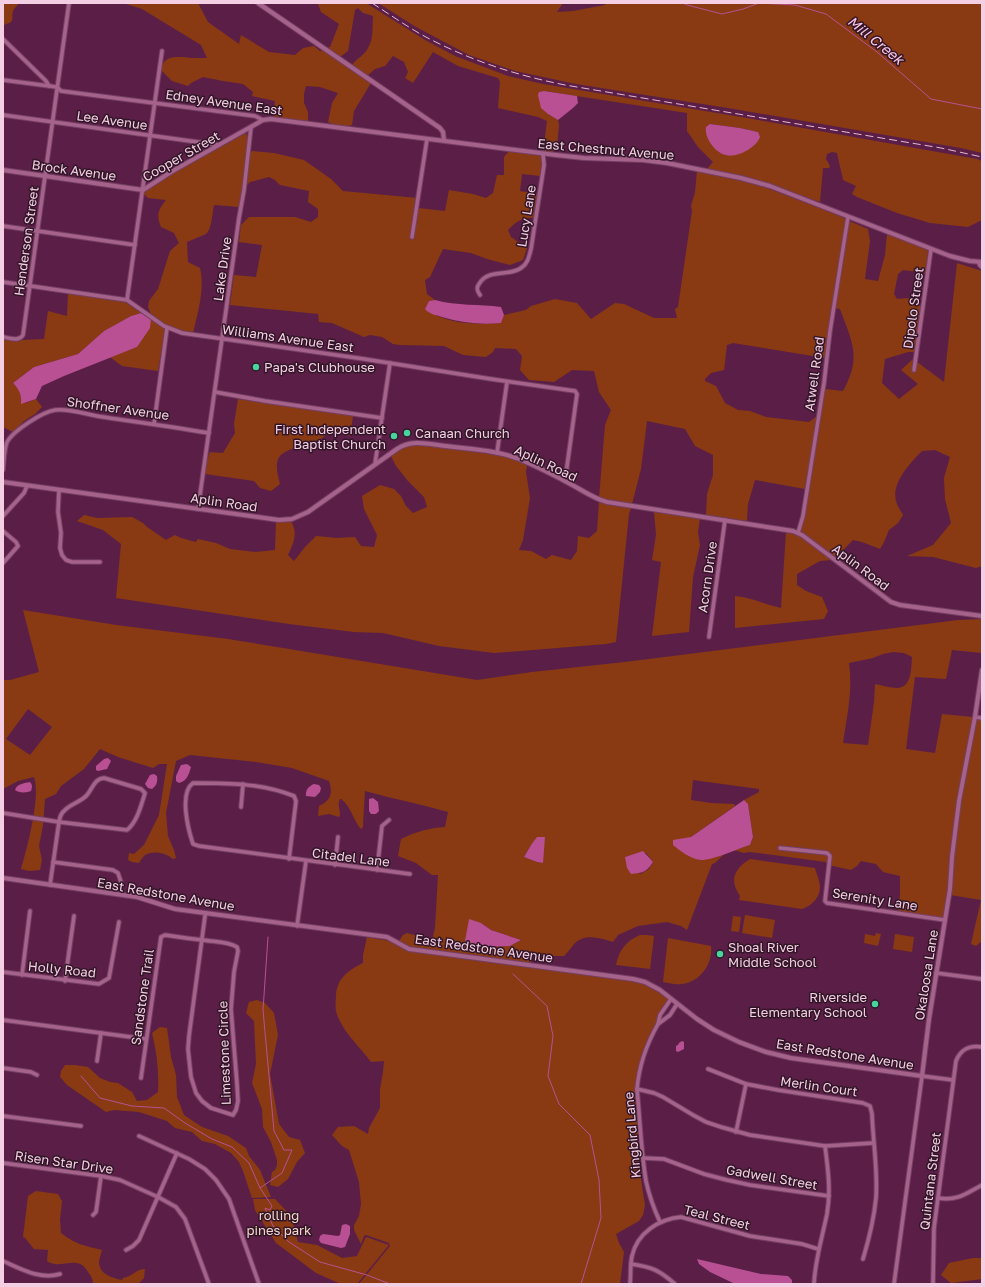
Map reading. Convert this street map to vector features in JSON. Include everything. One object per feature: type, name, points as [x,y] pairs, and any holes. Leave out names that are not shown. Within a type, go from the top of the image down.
[{"type":"street","name":"Henderson Street","points":[[3,338],[20,339],[23,335],[69,3]]},
{"type":"street","points":[[258,3],[440,128],[443,132],[444,140]]},
{"type":"street","points":[[3,39],[46,81],[48,86]]},
{"type":"street","points":[[143,190],[162,51]]},
{"type":"street","name":"Edney Avenue East","points":[[3,80],[57,87],[61,91],[255,116],[263,120],[271,119],[444,140]]},
{"type":"street","name":"Lee Avenue","points":[[3,115],[219,145]]},
{"type":"street","name":"Cooper Street","points":[[127,300],[143,190],[263,120]]},
{"type":"street","name":"Lake Drive","points":[[198,509],[252,127]]},
{"type":"street","points":[[412,237],[427,138]]},
{"type":"street","name":"East Chestnut Avenue","points":[[444,140],[544,154],[584,158],[643,160],[667,163],[741,178],[770,186],[959,259],[981,262],[980,265],[982,267]]},
{"type":"street","name":"Lucy Lane","points":[[480,295],[477,288],[484,278],[495,273],[518,270],[522,268],[527,261],[531,249],[544,165],[544,154]]},
{"type":"street","name":"Brock Avenue","points":[[3,170],[143,190]]},
{"type":"street","name":"Atwell Road","points":[[798,533],[803,516],[848,217]]},
{"type":"street","points":[[3,226],[135,245]]},
{"type":"street","name":"Dipolo Street","points":[[914,370],[931,249]]},
{"type":"street","name":"Williams Avenue East","points":[[3,282],[127,300],[167,328],[182,333],[575,391],[577,394],[565,481]]},
{"type":"street","points":[[154,424],[167,328]]},
{"type":"street","points":[[375,464],[390,363]]},
{"type":"street","points":[[497,453],[507,382]]},
{"type":"street","points":[[215,392],[265,401],[382,418]]},
{"type":"street","name":"Shoffner Avenue","points":[[3,470],[6,446],[12,436],[41,415],[59,410],[209,432]]},
{"type":"street","name":"Aplin Road","points":[[3,482],[279,520],[292,518],[308,512],[400,447],[414,443],[431,444],[497,453],[520,460],[565,481],[598,499],[607,502],[793,531],[798,533],[891,602],[900,605],[982,616]]},
{"type":"street","points":[[3,516],[24,493],[27,486]]},
{"type":"street","points":[[59,490],[58,512],[61,533],[60,548],[62,555],[66,560],[72,562],[100,562]]},
{"type":"street","name":"Acorn Drive","points":[[709,637],[725,520]]},
{"type":"street","points":[[3,531],[16,542],[18,546],[3,563]]},
{"type":"street","name":"Okaloosa Lane","points":[[894,1284],[936,973],[945,920],[959,801],[975,717],[982,670]]},
{"type":"street","points":[[975,717],[982,718]]},
{"type":"street","points":[[3,814],[59,822],[127,830],[132,827],[145,793],[141,788],[100,778],[85,797],[63,811],[59,822],[50,885]]},
{"type":"street","name":"Citadel Lane","points":[[289,859],[296,801],[294,796],[255,785],[193,783],[190,785],[186,795],[186,813],[193,844],[289,859],[410,874]]},
{"type":"street","points":[[241,807],[243,784]]},
{"type":"street","points":[[377,870],[382,826],[389,820]]},
{"type":"street","points":[[335,865],[338,837]]},
{"type":"street","name":"Serenity Lane","points":[[780,848],[827,853],[830,856],[826,903],[945,920]]},
{"type":"street","points":[[297,926],[306,861]]},
{"type":"street","points":[[53,862],[113,870],[118,873],[121,882]]},
{"type":"street","name":"East Redstone Avenue","points":[[3,878],[137,897],[175,909],[387,937],[409,949],[633,979],[645,982],[660,990],[670,999],[714,1030],[739,1042],[766,1052],[791,1058],[922,1076]]},
{"type":"street","points":[[22,975],[30,911]]},
{"type":"street","name":"Limestone Circle","points":[[202,940],[232,944],[237,947],[238,952],[234,972],[231,1010],[238,1095],[236,1110],[233,1115],[210,1108],[202,1101],[196,1093],[191,1077],[188,1049],[189,1036],[202,940],[206,913]]},
{"type":"street","points":[[65,981],[74,916]]},
{"type":"street","name":"Holly Road","points":[[3,972],[65,981],[99,984],[109,978],[119,922]]},
{"type":"street","name":"Sandstone Trail","points":[[141,1078],[161,937],[166,935],[202,940]]},
{"type":"street","points":[[936,973],[982,979]]},
{"type":"street","name":"Kingbird Lane","points":[[660,1222],[649,1195],[646,1182],[637,1090],[644,1052],[658,1024],[660,1015],[670,999]]},
{"type":"street","name":"Kingbird Lane","points":[[658,1024],[670,1015],[677,1004]]},
{"type":"street","points":[[3,1020],[146,1039]]},
{"type":"street","points":[[97,1061],[101,1033]]},
{"type":"street","name":"Quintana Street","points":[[933,1284],[934,1228],[956,1061],[962,1050],[967,1047],[982,1047]]},
{"type":"street","points":[[3,1068],[31,1072],[37,1075]]},
{"type":"street","name":"Merlin Court","points":[[708,1069],[746,1084],[863,1102],[870,1106],[872,1114],[876,1199],[870,1233],[863,1259]]},
{"type":"street","points":[[922,1076],[953,1080]]},
{"type":"street","points":[[736,1132],[746,1084]]},
{"type":"street","points":[[637,1090],[654,1093],[706,1122],[750,1136],[825,1146],[873,1143]]},
{"type":"street","points":[[3,1116],[81,1126]]},
{"type":"street","points":[[139,1136],[202,1166],[221,1186],[231,1205],[260,1284]]},
{"type":"street","points":[[814,1284],[815,1265],[829,1196],[829,1180],[825,1146]]},
{"type":"street","points":[[126,1250],[134,1246],[139,1240],[177,1153]]},
{"type":"street","name":"Gadwell Street","points":[[643,1158],[664,1158],[704,1174],[750,1185],[829,1196]]},
{"type":"street","name":"Risen Star Drive","points":[[3,1163],[101,1176],[120,1180],[176,1207],[185,1219],[209,1284]]},
{"type":"street","points":[[93,1215],[96,1212],[101,1176]]},
{"type":"street","points":[[938,1198],[954,1199],[982,1185]]},
{"type":"street","name":"Teal Street","points":[[630,1284],[632,1256],[640,1239],[648,1230],[660,1222],[671,1218],[681,1217],[750,1236],[802,1244],[818,1249]]},
{"type":"street","points":[[3,1261],[34,1274],[53,1276],[60,1274]]},
{"type":"street","points":[[631,1264],[654,1268],[675,1284]]},
{"type":"green space","points":[[3,3],[19,3],[13,11],[12,20],[10,23],[3,25]]},
{"type":"green space","points":[[123,3],[198,3],[208,22],[239,44],[241,35],[269,52],[295,55],[303,48],[314,46],[320,51],[323,50],[371,83],[354,111],[352,125],[340,126],[328,122],[332,103],[338,93],[320,87],[306,86],[304,103],[308,112],[308,121],[273,117],[275,101],[252,96],[253,92],[243,84],[203,77],[188,86],[172,81],[161,70],[165,61],[177,57],[207,58],[201,45],[142,9]]},
{"type":"green space","points":[[316,3],[366,3],[425,40],[455,56],[508,76],[543,84],[747,118],[977,159],[982,161],[982,220],[968,227],[930,223],[897,213],[857,197],[852,194],[856,186],[843,180],[837,153],[832,152],[827,154],[826,159],[830,166],[829,168],[823,168],[820,202],[760,181],[707,169],[713,162],[698,147],[687,131],[687,113],[544,91],[539,92],[548,114],[558,120],[559,125],[557,147],[551,153],[543,152],[547,121],[538,117],[498,108],[500,82],[498,78],[458,66],[433,52],[413,83],[405,78],[408,72],[404,62],[393,56],[385,66],[375,69],[367,76],[352,65],[365,53],[370,44],[373,16],[363,13],[358,8],[355,10],[348,51],[340,57],[327,48],[330,47],[339,24],[321,12],[318,4]],"holes":[[[710,124],[758,132],[739,154],[722,154],[716,150],[710,142]]]},
{"type":"green space","points":[[378,3],[563,3],[557,12],[573,11],[605,5],[605,3],[982,3],[982,153],[961,148],[734,109],[576,84],[515,71],[469,55],[416,27]]},
{"type":"green space","points":[[246,133],[248,138],[243,190],[239,207],[214,205],[211,225],[208,232],[187,242],[188,262],[200,268],[202,284],[193,333],[168,326],[151,314],[148,307],[149,301],[158,289],[170,251],[179,243],[174,233],[161,227],[159,223],[158,216],[161,207],[166,200],[148,198],[144,194],[145,191],[172,174]]},
{"type":"green space","points":[[252,151],[274,153],[304,160],[331,179],[343,191],[417,198],[410,238],[413,239],[418,208],[445,211],[449,190],[486,198],[493,193],[497,175],[504,175],[504,157],[509,151],[542,155],[540,176],[522,174],[520,191],[538,194],[534,218],[526,218],[508,230],[511,237],[527,248],[523,260],[510,265],[471,253],[443,249],[430,277],[425,280],[427,294],[435,300],[429,301],[425,309],[442,318],[452,321],[481,324],[501,323],[504,315],[526,310],[531,306],[555,299],[577,303],[591,319],[615,303],[624,304],[654,318],[677,318],[675,309],[678,307],[697,171],[759,185],[846,219],[825,358],[733,343],[727,345],[724,370],[711,373],[705,379],[705,381],[716,386],[725,403],[738,410],[750,411],[766,417],[809,422],[817,416],[805,489],[755,480],[748,504],[747,521],[706,515],[707,494],[713,475],[713,455],[695,446],[685,429],[647,421],[641,469],[632,504],[599,498],[605,425],[611,410],[599,392],[594,371],[572,370],[554,382],[529,380],[520,370],[522,356],[516,349],[495,348],[493,352],[486,357],[463,355],[444,346],[400,345],[393,344],[382,337],[370,335],[364,337],[332,323],[319,322],[318,314],[230,305],[234,275],[256,277],[262,245],[239,242],[241,225],[249,217],[295,217],[311,222],[318,217],[318,209],[308,202],[309,191],[280,185],[269,177],[250,182],[246,186],[250,153]]},
{"type":"green space","points":[[849,221],[868,229],[870,241],[865,279],[878,281],[885,255],[887,234],[928,250],[926,273],[903,270],[898,274],[894,294],[897,299],[909,298],[919,303],[921,310],[914,352],[908,352],[885,359],[882,383],[899,399],[918,384],[901,370],[913,359],[912,371],[915,372],[917,362],[944,382],[957,263],[982,271],[982,566],[976,568],[933,557],[907,556],[933,545],[951,523],[945,499],[944,478],[950,457],[935,450],[922,451],[903,473],[899,480],[895,494],[898,507],[903,515],[898,523],[889,530],[880,549],[853,540],[844,549],[840,557],[836,558],[800,532],[805,516],[825,389],[843,391],[849,379],[854,359],[851,340],[840,309],[835,308]]},
{"type":"green space","points":[[68,293],[125,302],[141,313],[131,316],[104,331],[78,354],[34,367],[13,383],[19,389],[22,399],[26,403],[36,399],[42,407],[13,432],[3,427],[3,339],[20,341],[44,339],[48,311],[67,316]]},
{"type":"green space","points":[[151,319],[165,329],[158,371],[122,366],[110,357],[137,347]]},
{"type":"green space","points":[[238,399],[353,416],[350,436],[331,431],[320,439],[283,453],[277,462],[280,484],[271,491],[260,488],[254,481],[205,474],[206,464],[210,452],[223,453],[235,433],[234,424]]},
{"type":"green space","points":[[418,444],[497,455],[513,459],[527,465],[526,472],[530,498],[523,540],[519,550],[531,551],[546,559],[552,555],[571,560],[577,551],[578,536],[589,538],[597,531],[599,502],[631,508],[629,514],[616,642],[494,653],[439,646],[383,633],[354,632],[289,624],[116,598],[121,544],[103,530],[77,521],[84,515],[97,518],[132,517],[166,540],[175,535],[196,542],[198,539],[216,543],[230,549],[255,552],[275,550],[276,521],[291,521],[295,534],[288,555],[294,561],[316,536],[337,538],[355,537],[361,546],[374,547],[377,535],[364,509],[362,496],[380,485],[394,489],[413,513],[427,507],[424,497],[408,481],[396,466],[391,456],[406,446]]},
{"type":"green space","points":[[654,511],[700,518],[698,532],[700,545],[693,577],[689,632],[652,636],[661,562],[652,560],[656,535]]},
{"type":"green space","points":[[786,532],[804,539],[831,560],[820,561],[797,574],[797,585],[806,591],[822,597],[828,611],[824,619],[735,628],[735,596],[781,608]]},
{"type":"green space","points":[[23,610],[116,625],[228,639],[477,680],[958,620],[982,619],[982,653],[952,650],[946,679],[915,677],[906,749],[935,753],[942,714],[973,717],[958,801],[944,921],[898,915],[900,876],[883,872],[876,864],[861,861],[851,870],[833,866],[827,867],[826,862],[750,852],[744,853],[734,850],[750,845],[753,837],[748,804],[744,800],[759,792],[759,789],[693,780],[691,800],[734,804],[735,806],[691,837],[699,860],[724,854],[712,864],[687,930],[681,926],[667,922],[638,926],[618,935],[613,942],[593,937],[583,938],[574,944],[564,956],[533,954],[531,963],[409,947],[399,941],[403,935],[407,933],[432,940],[435,928],[438,875],[432,875],[416,863],[398,856],[401,839],[433,828],[445,827],[448,812],[365,791],[363,827],[361,829],[347,805],[341,799],[339,803],[339,817],[329,814],[318,816],[319,806],[326,802],[331,793],[329,781],[292,768],[256,762],[190,755],[176,761],[166,813],[168,836],[176,858],[173,859],[167,855],[156,852],[148,853],[139,863],[128,860],[129,853],[134,854],[144,845],[159,815],[167,764],[159,764],[153,768],[118,757],[100,749],[84,769],[61,786],[56,794],[45,799],[43,825],[39,846],[42,860],[40,870],[29,871],[21,869],[27,849],[35,809],[36,786],[34,777],[18,781],[3,789],[3,680],[10,680],[39,672]],"holes":[[[893,652],[904,653],[912,657],[910,677],[906,685],[902,687],[897,688],[875,684],[868,745],[843,743],[850,693],[849,663],[873,658]],[[28,709],[52,727],[30,755],[6,739]],[[531,845],[543,863],[537,862],[524,857]],[[641,852],[646,853],[653,862],[649,869],[640,874],[625,857]],[[481,923],[491,930],[521,940],[510,946],[483,947],[465,941]]]},
{"type":"green space","points":[[976,718],[982,719],[982,941],[976,946],[971,944],[981,900],[950,895],[961,801]]},
{"type":"green space","points":[[750,859],[815,868],[819,879],[819,895],[814,902],[802,909],[739,900],[740,896],[734,880],[735,875],[740,867]]},
{"type":"green space","points":[[745,915],[775,920],[772,938],[742,933]]},
{"type":"green space","points":[[733,916],[741,917],[739,932],[731,931]]},
{"type":"green space","points":[[876,933],[881,934],[878,946],[864,943],[865,934],[875,936]]},
{"type":"green space","points":[[895,934],[914,937],[912,952],[893,949]]},
{"type":"green space","points":[[640,935],[654,936],[650,969],[616,965],[621,950],[627,943]]},
{"type":"green space","points":[[367,937],[389,941],[408,951],[632,981],[653,988],[671,1002],[657,1021],[643,1051],[638,1070],[639,1167],[645,1205],[643,1215],[639,1221],[616,1234],[624,1252],[620,1284],[359,1284],[390,1246],[389,1243],[366,1235],[364,1236],[361,1244],[354,1230],[354,1225],[359,1216],[361,1204],[359,1182],[349,1150],[342,1146],[332,1135],[338,1127],[354,1126],[368,1134],[369,1128],[380,1108],[380,1089],[384,1061],[371,1062],[346,1031],[338,1018],[336,1009],[337,989],[341,979],[363,963],[363,955]]},
{"type":"green space","points":[[668,938],[711,946],[710,959],[700,976],[688,983],[675,984],[663,982]]},
{"type":"green space","points":[[257,1000],[265,1003],[274,1013],[278,1035],[270,1074],[279,1124],[289,1137],[300,1140],[305,1153],[297,1162],[288,1179],[278,1187],[270,1185],[272,1172],[275,1170],[277,1160],[271,1142],[263,1127],[262,1109],[252,1083],[256,1064],[254,1021],[246,1013],[249,1002]]},
{"type":"green space","points":[[160,1027],[167,1028],[171,1057],[176,1075],[177,1097],[184,1115],[202,1127],[228,1136],[246,1148],[249,1156],[260,1170],[271,1197],[252,1198],[239,1162],[231,1153],[215,1144],[202,1141],[192,1132],[175,1128],[167,1121],[139,1112],[114,1110],[106,1112],[67,1085],[60,1077],[61,1071],[65,1065],[88,1067],[100,1078],[118,1083],[132,1092],[137,1101],[147,1100],[158,1092],[157,1062],[152,1033]]},
{"type":"green space","points":[[36,1191],[58,1194],[62,1201],[60,1219],[61,1233],[80,1244],[102,1250],[99,1263],[104,1273],[122,1280],[123,1278],[145,1269],[144,1278],[138,1284],[93,1284],[90,1275],[84,1266],[74,1263],[52,1264],[47,1261],[48,1250],[34,1249],[23,1237],[28,1196]]},
{"type":"green space","name":"rolling pines park","points":[[253,1199],[275,1199],[291,1216],[298,1242],[317,1245],[342,1258],[357,1256],[366,1237],[389,1245],[357,1284],[341,1284],[316,1273],[276,1243],[255,1210]]},
{"type":"green space","points":[[973,1258],[982,1258],[982,1279],[951,1283],[941,1275],[949,1263]]},
{"type":"shaded area","points":[[544,91],[577,96],[578,103],[558,120],[541,108],[538,95],[539,92]]},
{"type":"shaded area","points":[[710,124],[758,132],[760,137],[755,145],[741,154],[730,156],[722,154],[714,148],[707,135],[706,127]]},
{"type":"shaded area","points":[[435,300],[501,307],[504,315],[501,323],[479,324],[457,321],[435,315],[427,311],[425,309],[429,301]]},
{"type":"shaded area","points":[[141,313],[151,319],[150,328],[137,347],[42,386],[36,399],[21,404],[20,392],[13,383],[34,367],[78,354],[104,331],[131,316]]},
{"type":"shaded area","points":[[108,758],[111,761],[107,769],[96,770],[96,766],[104,759]]},
{"type":"shaded area","points":[[187,764],[191,767],[188,775],[184,781],[179,783],[176,781],[176,776],[181,765]]},
{"type":"shaded area","points":[[154,774],[157,776],[155,787],[152,789],[148,788],[145,784],[150,775]]},
{"type":"shaded area","points":[[30,782],[32,785],[31,791],[18,792],[15,790],[19,785]]},
{"type":"shaded area","points":[[314,784],[319,785],[321,788],[320,792],[315,797],[306,796],[308,788]]},
{"type":"shaded area","points":[[373,798],[378,802],[379,811],[376,814],[371,814],[369,811],[369,799]]},
{"type":"shaded area","points":[[744,800],[748,804],[753,837],[750,845],[706,860],[697,860],[673,845],[673,840],[691,837]]},
{"type":"shaded area","points":[[537,837],[545,837],[543,863],[524,857]]},
{"type":"shaded area","points":[[643,851],[653,862],[649,868],[644,871],[631,874],[627,868],[625,857]]},
{"type":"shaded area","points":[[469,919],[481,923],[491,930],[521,940],[510,946],[483,947],[465,941]]},
{"type":"shaded area","points":[[682,1041],[684,1042],[684,1049],[678,1052],[676,1051],[676,1046]]},
{"type":"shaded area","points":[[346,1224],[350,1226],[350,1234],[345,1247],[341,1248],[321,1243],[319,1240],[320,1236],[323,1234],[338,1236],[340,1235],[342,1225]]},
{"type":"shaded area","points":[[697,1259],[761,1274],[788,1276],[792,1280],[792,1284],[733,1283],[710,1272],[699,1264]]},
{"type":"waterway","name":"Mill Creek","points":[[683,3],[722,14],[759,3],[795,5],[826,14],[877,52],[931,99],[982,109]]},
{"type":"waterway","points":[[268,937],[263,1010],[274,1131],[284,1150],[292,1150],[282,1173],[260,1188],[272,1206],[270,1210],[265,1208],[273,1226],[289,1242],[320,1262],[367,1275],[390,1284]]},
{"type":"waterway","points":[[513,974],[547,1006],[553,1036],[548,1076],[559,1104],[590,1135],[599,1180],[601,1218],[581,1284]]},
{"type":"waterway","points":[[81,1076],[100,1098],[132,1106],[164,1108],[185,1123],[212,1139],[232,1147],[249,1163],[260,1188]]},
{"type":"railway","points":[[372,3],[441,45],[493,66],[528,76],[565,85],[941,148],[982,157]]},
{"type":"place","name":"Papa's Clubhouse","points":[[256,367]]},
{"type":"place","name":"Canaan Church","points":[[407,433]]},
{"type":"place","name":"First Independent Baptist Church","points":[[394,436]]},
{"type":"place","name":"Shoal River Middle School","points":[[720,954]]},
{"type":"place","name":"Riverside Elementary School","points":[[875,1004]]}]
